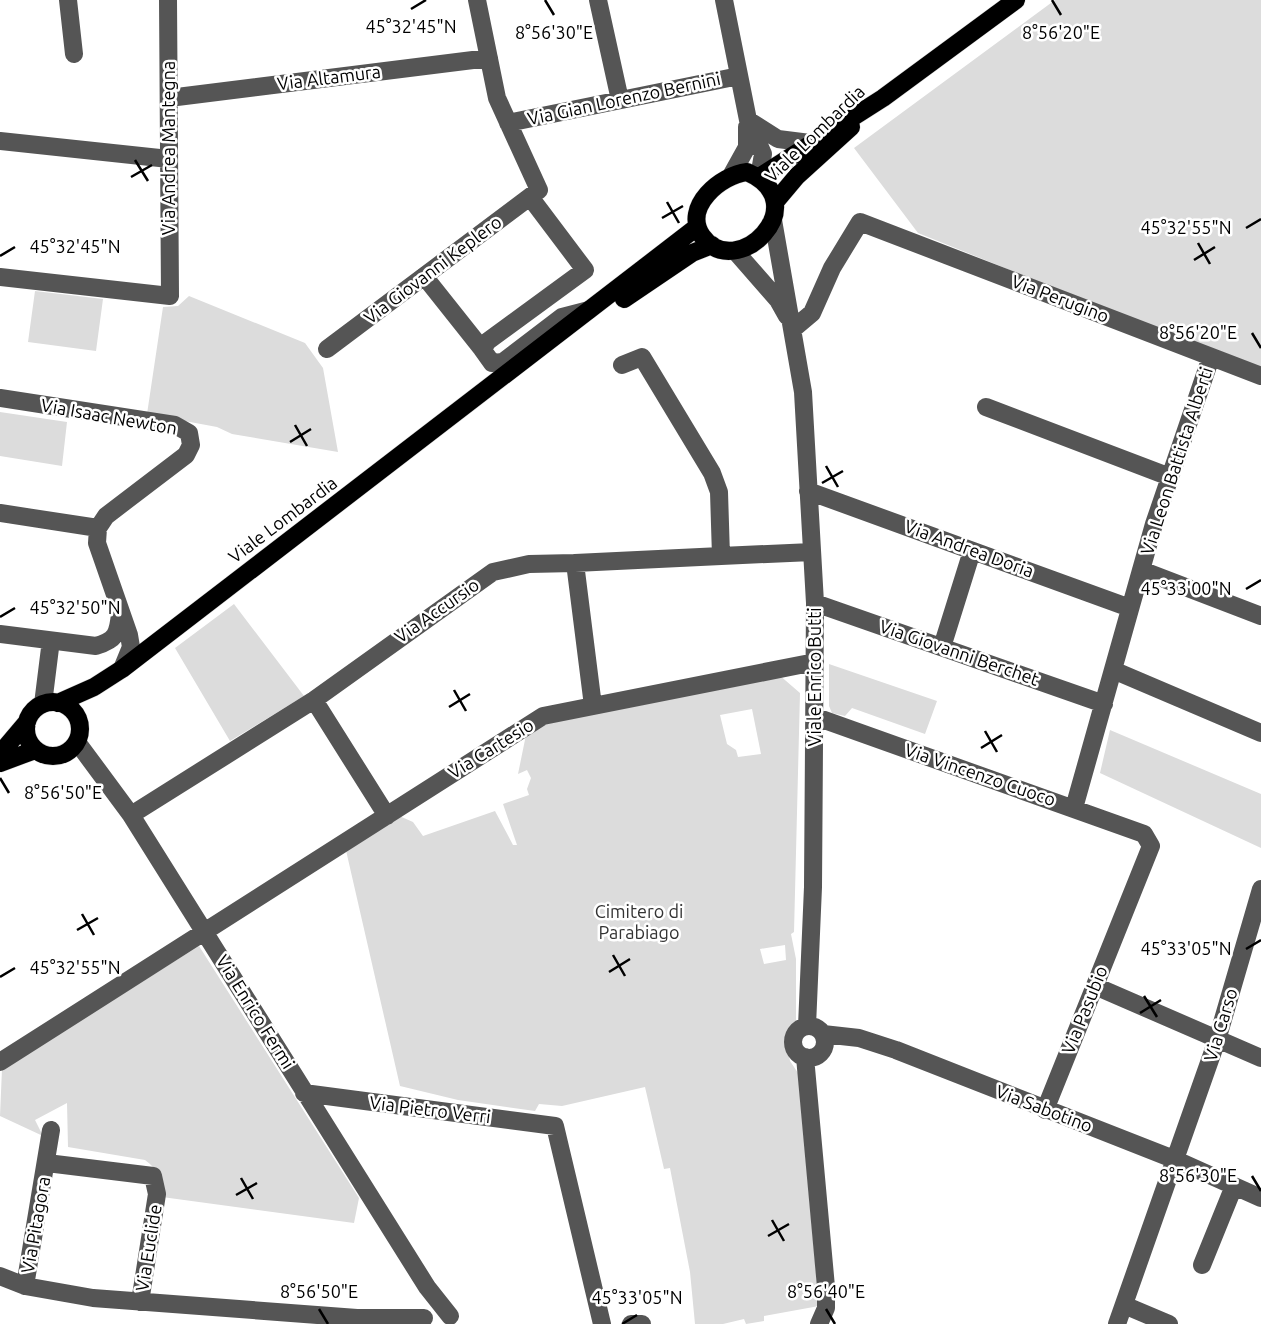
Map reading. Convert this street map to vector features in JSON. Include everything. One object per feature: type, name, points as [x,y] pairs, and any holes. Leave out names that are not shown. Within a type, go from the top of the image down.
[{"type":"main road","name":"Viale Lombardia","points":[[776,201],[797,176],[883,98],[1001,7],[1016,0]]},
{"type":"main road","name":"Viale Lombardia","points":[[759,177],[883,98]]},
{"type":"main road","points":[[747,172],[759,177],[776,201],[773,220],[764,233],[750,246],[736,252],[724,252],[712,246],[697,227],[699,210],[708,192],[732,174],[747,172]]},
{"type":"main road","name":"Viale Lombardia","points":[[0,754],[27,722],[31,713],[94,687],[122,669],[697,227]]},
{"type":"main road","name":"Viale Lombardia","points":[[496,384],[692,253],[712,246]]},
{"type":"main road","name":"Viale Lombardia","points":[[78,742],[78,717],[94,687]]},
{"type":"main road","points":[[50,703],[66,705],[78,717]]},
{"type":"main road","points":[[27,722],[27,737],[36,750]]},
{"type":"main road","points":[[0,763],[36,750],[59,756],[78,742]]},
{"type":"street","points":[[68,0],[74,54]]},
{"type":"street","name":"Via Andrea Mantegna","points":[[0,277],[170,296],[169,0]]},
{"type":"street","points":[[477,0],[497,98],[534,193],[585,270],[482,349]]},
{"type":"street","points":[[598,0],[620,100]]},
{"type":"street","points":[[724,0],[748,120],[763,154],[759,177]]},
{"type":"street","name":"Via Altamura","points":[[169,97],[489,58]]},
{"type":"street","name":"Via Gian Lorenzo Bernini","points":[[508,123],[739,76]]},
{"type":"street","points":[[748,120],[778,139],[810,143]]},
{"type":"street","points":[[732,174],[747,147],[748,120]]},
{"type":"street","points":[[0,141],[169,159]]},
{"type":"street","name":"Via Giovanni Keplero","points":[[327,349],[534,193]]},
{"type":"street","name":"Viale Enrico Butti","points":[[773,220],[803,392],[815,603],[815,1030]]},
{"type":"street","name":"Via Perugino","points":[[793,329],[812,313],[831,268],[860,222],[1261,376]]},
{"type":"street","points":[[736,252],[778,300],[793,329]]},
{"type":"street","points":[[424,276],[492,363],[503,362],[562,317],[592,310]]},
{"type":"street","name":"Via Leon Battista Alberti","points":[[1074,808],[1141,570],[1211,356]]},
{"type":"street","points":[[622,365],[642,357],[712,473],[719,492],[721,556]]},
{"type":"street","name":"Via Isaac Newton","points":[[0,398],[180,426],[191,439],[189,450],[182,459],[106,516],[98,528]]},
{"type":"street","points":[[986,407],[1170,477]]},
{"type":"street","name":"Via Andrea Doria","points":[[808,491],[1130,608]]},
{"type":"street","points":[[0,513],[98,528],[97,543],[130,635],[131,648],[122,669]]},
{"type":"street","points":[[942,647],[972,551]]},
{"type":"street","name":"Via Accursio","points":[[131,815],[314,700],[493,572],[529,564],[812,552]]},
{"type":"street","points":[[575,563],[593,706]]},
{"type":"street","points":[[1141,570],[1261,616]]},
{"type":"street","name":"Via Giovanni Berchet","points":[[815,603],[1104,704]]},
{"type":"street","points":[[0,634],[81,647],[110,642],[118,634],[120,611]]},
{"type":"street","points":[[130,635],[141,640],[160,640]]},
{"type":"street","points":[[48,641],[50,703]]},
{"type":"street","name":"Via Cartesio","points":[[0,1062],[543,716],[815,662]]},
{"type":"street","points":[[1113,670],[1261,733]]},
{"type":"street","points":[[314,700],[387,816]]},
{"type":"street","name":"Via Vincenzo Cuoco","points":[[816,718],[1144,834]]},
{"type":"street","name":"Via Enrico Fermi","points":[[78,742],[131,815],[427,1287],[456,1321]]},
{"type":"street","name":"Via Pasubio","points":[[1045,1110],[1151,846],[1144,834]]},
{"type":"street","name":"Via Carso","points":[[1117,1324],[1217,1040],[1257,916],[1261,889]]},
{"type":"street","points":[[1095,986],[1261,1058]]},
{"type":"street","points":[[815,1030],[824,1046],[821,1052],[805,1057],[795,1050],[793,1044],[796,1032],[815,1030]]},
{"type":"street","name":"Via Sabotino","points":[[815,1030],[879,1044],[1176,1160],[1261,1198]]},
{"type":"street","points":[[805,1057],[825,1287],[826,1308],[819,1324]]},
{"type":"street","name":"Via Pietro Verri","points":[[304,1093],[555,1126],[602,1324]]},
{"type":"street","name":"Via Pitagora","points":[[25,1286],[51,1129]]},
{"type":"street","name":"Via Pitagora","points":[[47,1163],[153,1176],[157,1194]]},
{"type":"street","points":[[1202,1265],[1234,1186]]},
{"type":"street","name":"Via Euclide","points":[[141,1302],[157,1194]]},
{"type":"street","points":[[0,1276],[25,1286],[74,1296],[357,1318],[423,1320],[437,1313],[456,1321]]},
{"type":"street","points":[[423,1320],[431,1303],[427,1287]]},
{"type":"street","points":[[1124,1306],[1169,1324]]},
{"type":"street","points":[[357,1318],[378,1324]]},
{"type":"street","points":[[631,1324],[642,1324]]},
{"type":"green space","points":[[1055,0],[1261,0],[1261,371],[918,233],[854,148]]},
{"type":"green space","points":[[35,291],[103,299],[96,351],[28,342]]},
{"type":"green space","points":[[189,296],[305,343],[323,368],[338,452],[232,434],[217,427],[147,414],[163,307],[178,306]]},
{"type":"green space","points":[[0,412],[67,422],[62,466],[0,456]]},
{"type":"green space","points":[[234,604],[304,696],[230,741],[175,648]]},
{"type":"green space","points":[[829,664],[937,701],[925,734],[852,708],[845,716],[832,713],[829,706]]},
{"type":"green space","name":"Cimitero di Parabiago","points":[[778,674],[800,693],[794,932],[791,934],[796,959],[796,1023],[787,1042],[790,1061],[798,1073],[819,1306],[764,1316],[764,1321],[746,1324],[744,1319],[723,1324],[695,1324],[690,1272],[670,1168],[664,1169],[645,1087],[562,1106],[539,1104],[535,1111],[458,1100],[400,1086],[345,846],[397,815],[413,822],[423,836],[495,811],[513,845],[517,845],[503,804],[529,795],[527,789],[531,778],[527,770],[518,774],[527,730],[546,720]],"holes":[[[752,709],[761,754],[738,757],[736,750],[727,744],[720,715]],[[785,945],[786,960],[764,964],[760,949]]]},
{"type":"green space","points":[[1110,730],[1261,794],[1261,848],[1100,773]]},
{"type":"green space","points":[[199,946],[359,1198],[354,1223],[162,1197],[158,1176],[145,1160],[68,1147],[67,1103],[35,1120],[43,1136],[0,1116],[2,1069]]}]
